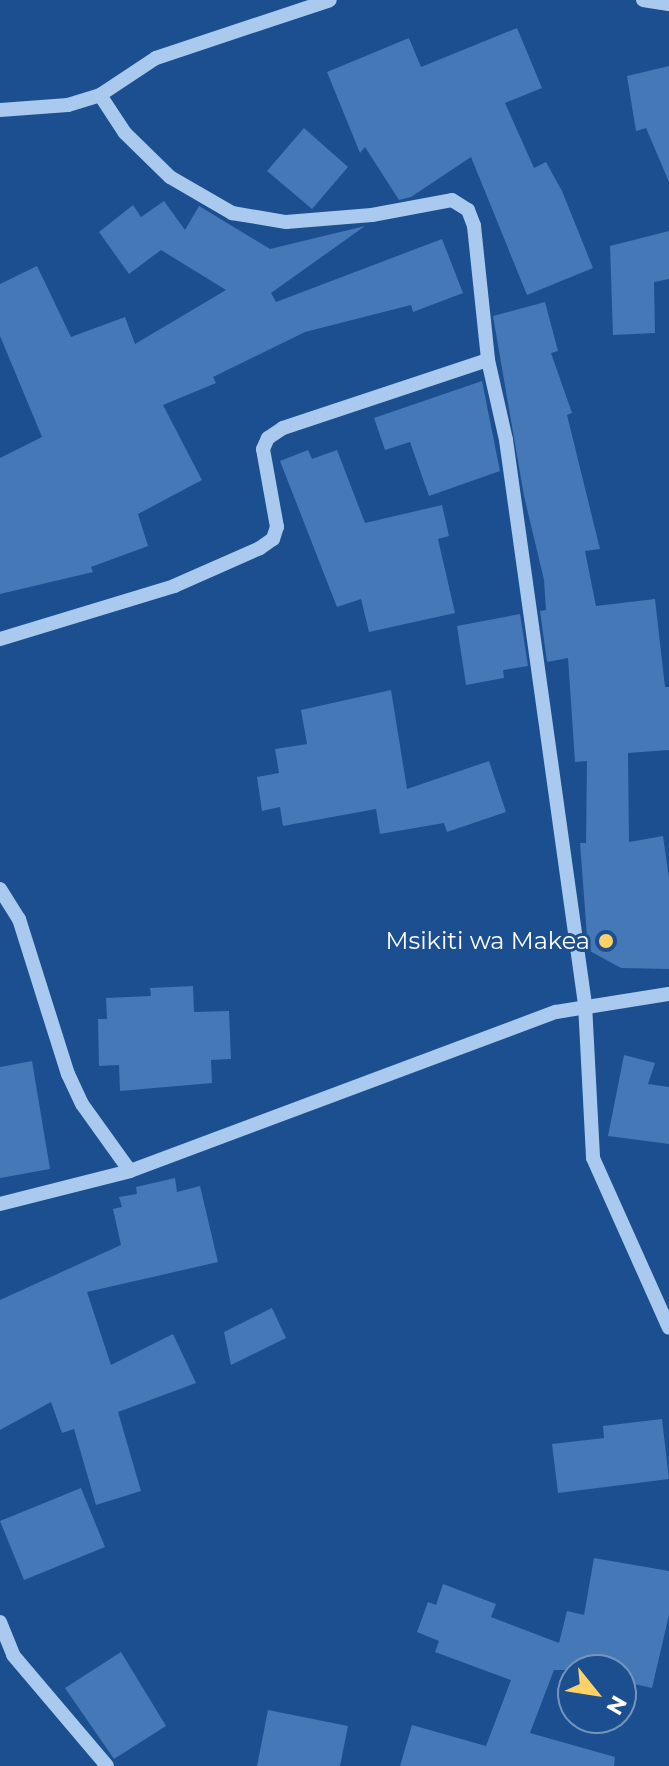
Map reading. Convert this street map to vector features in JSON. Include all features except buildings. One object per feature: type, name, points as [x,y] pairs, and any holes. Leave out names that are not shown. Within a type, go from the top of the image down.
[{"type":"street","points":[[0,110],[68,105],[100,95],[156,58],[237,27],[330,0]]},
{"type":"street","points":[[643,0],[669,4]]},
{"type":"street","points":[[100,95],[125,133],[170,177],[232,213],[286,222],[372,215],[452,200],[460,204],[474,226],[488,360],[506,440],[585,1004],[593,1158],[669,1328]]},
{"type":"street","points":[[0,639],[174,586],[260,548],[273,539],[277,527],[263,449],[268,438],[283,428],[488,360]]},
{"type":"street","points":[[0,889],[19,919],[68,1074],[82,1104],[130,1171]]},
{"type":"street","points":[[0,1204],[130,1171],[585,1004],[669,994]]},
{"type":"street","points":[[0,1622],[13,1655],[107,1766]]},
{"type":"place","name":"Msikiti wa Makea","points":[[606,941]]}]
